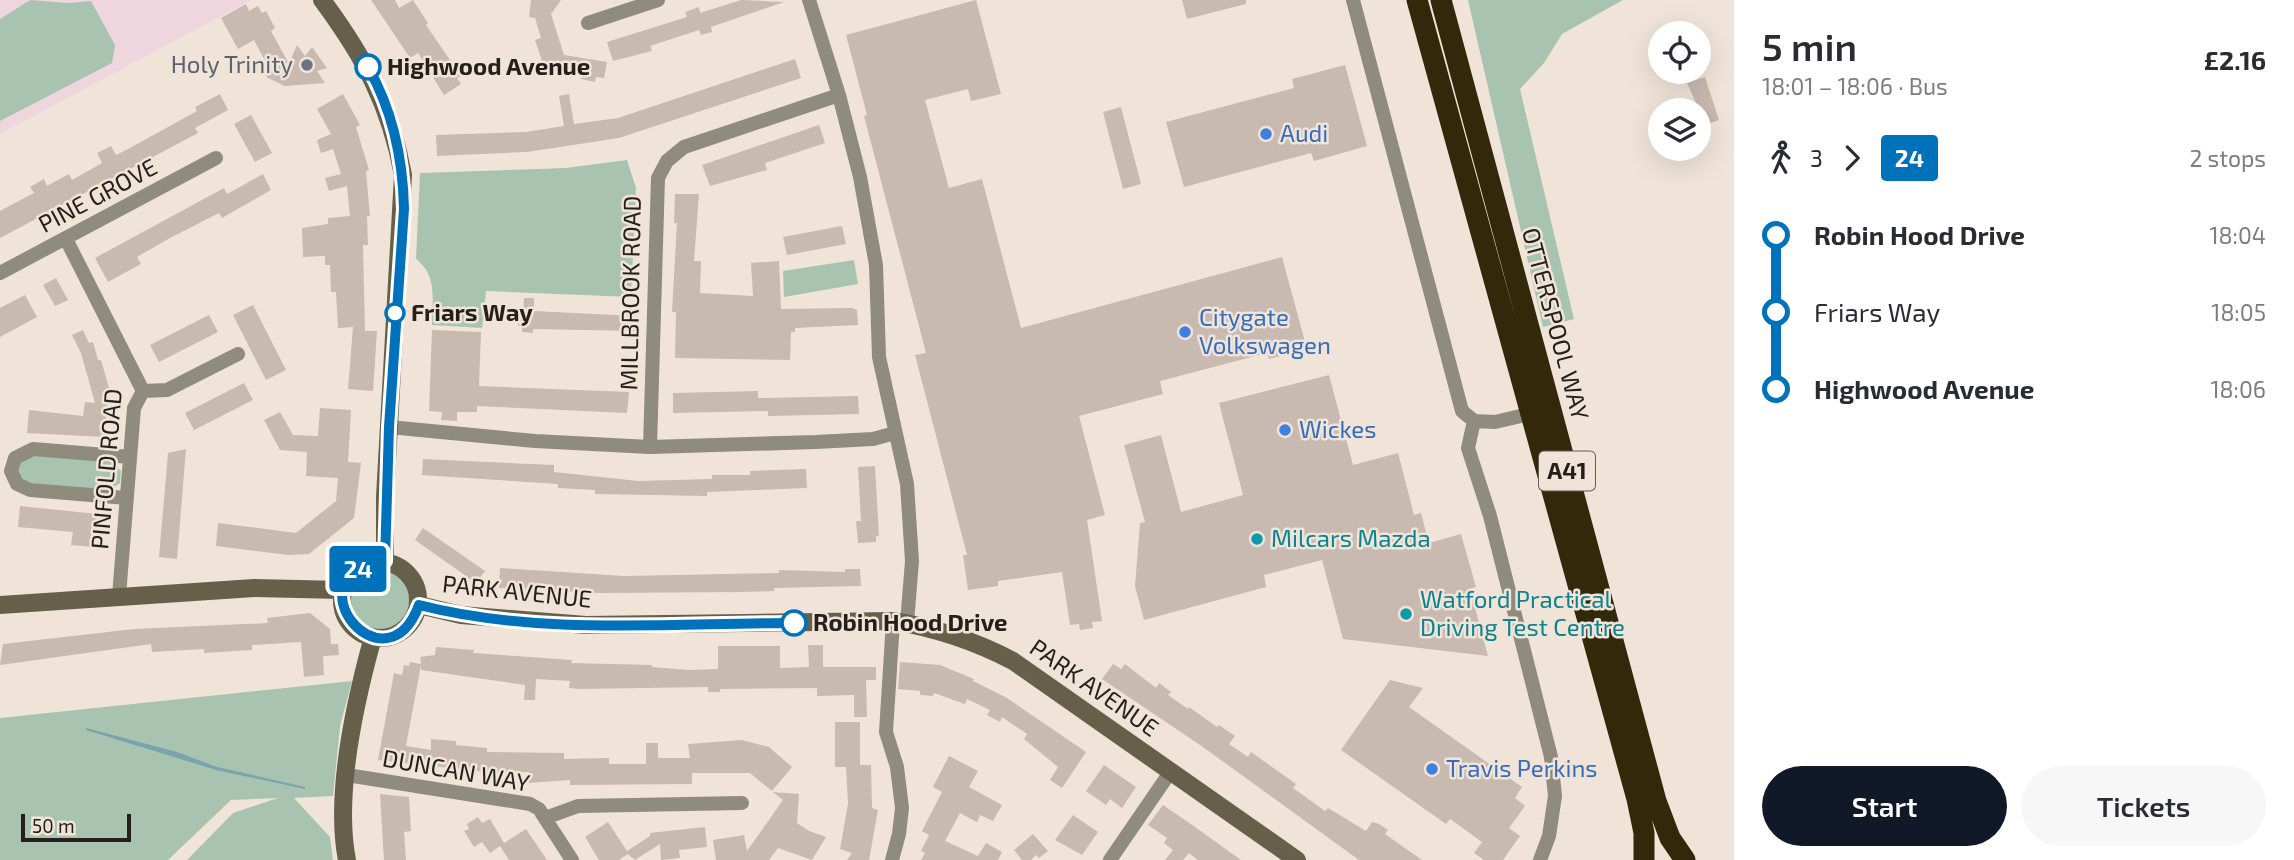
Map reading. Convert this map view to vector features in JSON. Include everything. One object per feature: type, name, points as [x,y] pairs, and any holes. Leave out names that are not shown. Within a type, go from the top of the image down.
[{"type":"highway","points":[[1404,0],[1489,271]]},
{"type":"highway","name":"OTTERSPOOL WAY","points":[[1417,0],[1489,271],[1637,799],[1644,833],[1644,860]]},
{"type":"highway","name":"OTTERSPOOL WAY","points":[[1441,0],[1656,801],[1670,838],[1685,860]]},
{"type":"highway","points":[[1449,0],[1461,76]]},
{"type":"street","points":[[322,0],[370,71],[397,139],[403,175],[389,427],[385,561]]},
{"type":"street","points":[[588,23],[658,0]]},
{"type":"street","points":[[809,0],[839,95],[860,177],[876,265],[879,357],[907,484],[912,561],[900,622],[886,732],[897,767],[902,808],[900,834],[892,860]]},
{"type":"street","points":[[1353,0],[1462,411],[1474,421],[1468,448],[1490,516],[1551,757],[1555,796],[1549,836],[1540,860]]},
{"type":"street","name":"MILLBROOK ROAD","points":[[650,447],[657,178],[667,161],[684,147],[839,95]]},
{"type":"street","name":"PINE GROVE","points":[[0,273],[216,158]]},
{"type":"street","name":"PINFOLD ROAD","points":[[66,239],[143,391],[134,408],[119,596]]},
{"type":"street","points":[[143,391],[167,390],[239,354]]},
{"type":"street","name":"OTTERSPOOL WAY","points":[[1474,421],[1481,424],[1529,414]]},
{"type":"street","points":[[389,427],[535,441],[650,447],[873,439],[895,433]]},
{"type":"street","points":[[127,498],[30,490],[17,484],[6,470],[15,458],[33,449],[130,457]]},
{"type":"street","points":[[385,561],[409,573],[416,584],[419,605],[413,621],[404,631],[391,637],[373,637],[356,629],[347,619],[342,590],[355,570],[367,564],[385,561]]},
{"type":"street","points":[[0,604],[254,588],[342,590]]},
{"type":"street","name":"PARK AVENUE","points":[[419,605],[461,615],[586,625],[900,622],[965,638],[1013,661],[1297,860]]},
{"type":"street","points":[[347,860],[343,839],[347,775],[355,714],[373,637]]},
{"type":"street","points":[[1110,860],[1171,771]]},
{"type":"street","name":"DUNCAN WAY","points":[[347,775],[530,804],[545,818],[572,860]]},
{"type":"street","points":[[545,818],[578,806],[742,803]]},
{"type":"shaded area","points":[[0,0],[251,0],[0,134]]},
{"type":"green space","points":[[30,0],[67,3],[91,1],[115,45],[112,63],[0,121],[0,19]]},
{"type":"green space","points":[[1468,0],[1623,0],[1562,34],[1544,63],[1520,89],[1574,319],[1543,327]]},
{"type":"green space","points":[[627,160],[636,188],[631,297],[486,291],[482,328],[432,325],[431,281],[416,259],[420,173],[566,168]]},
{"type":"green space","points":[[854,260],[858,284],[784,297],[783,271]]},
{"type":"green space","points":[[31,454],[112,462],[121,471],[120,483],[109,491],[29,483],[23,481],[18,469],[21,461]]},
{"type":"green space","points":[[379,570],[400,579],[409,600],[400,621],[379,630],[358,621],[349,600],[358,579]]},
{"type":"green space","points":[[352,681],[340,726],[333,796],[294,798],[330,837],[333,860],[187,860],[233,813],[278,798],[231,800],[168,860],[0,860],[0,718]]},
{"type":"water","points":[[86,728],[177,752],[217,767],[305,789],[216,770]]},
{"type":"building","points":[[371,0],[395,0],[399,8],[413,0],[428,23],[426,25],[461,76],[457,78],[461,84],[444,95],[418,53],[410,58]]},
{"type":"building","points":[[531,0],[561,0],[551,14],[564,55],[607,62],[604,78],[596,77],[595,82],[581,79],[582,75],[558,71],[558,75],[546,73],[535,40],[541,38],[535,18],[529,17]]},
{"type":"building","points":[[741,0],[784,2],[711,27],[712,32],[701,35],[699,30],[650,46],[652,51],[613,61],[607,42],[687,17],[685,12],[699,7],[700,13]]},
{"type":"building","points":[[976,0],[1001,94],[971,101],[968,89],[925,100],[949,188],[982,179],[1021,328],[1282,257],[1307,349],[1269,359],[1267,353],[1160,381],[1163,394],[1079,416],[1105,515],[1087,520],[1102,621],[1092,622],[1093,628],[1080,630],[1079,624],[1070,625],[1062,572],[998,581],[998,586],[968,590],[963,555],[967,555],[915,355],[926,353],[864,116],[867,115],[846,35]]},
{"type":"building","points":[[1182,0],[1246,0],[1246,4],[1187,19]]},
{"type":"building","points":[[246,4],[249,11],[258,6],[262,13],[266,11],[275,28],[271,31],[289,64],[297,45],[305,56],[312,47],[327,68],[317,71],[325,83],[285,86],[266,77],[270,70],[254,40],[238,49],[221,18]]},
{"type":"building","points":[[795,59],[801,78],[619,138],[527,152],[437,156],[436,135],[526,132],[564,126],[559,96],[569,94],[574,124],[618,118]]},
{"type":"building","name":"Audi","points":[[1345,65],[1367,146],[1314,161],[1311,153],[1184,187],[1166,122],[1294,88],[1292,79]]},
{"type":"building","points":[[1687,84],[1707,84],[1719,120],[1711,123],[1711,98],[1694,98]]},
{"type":"building","points":[[220,94],[228,110],[195,128],[198,133],[0,238],[0,211],[34,193],[30,187],[44,179],[47,186],[69,174],[72,180],[102,163],[97,153],[111,146],[116,155],[197,111],[195,107]]},
{"type":"building","points":[[343,94],[360,125],[356,127],[369,170],[366,171],[370,216],[367,216],[368,245],[363,245],[365,331],[377,331],[373,391],[348,389],[353,327],[338,328],[336,292],[331,292],[330,265],[325,265],[325,256],[303,257],[302,228],[328,224],[328,218],[350,216],[347,186],[329,191],[325,178],[341,174],[333,149],[321,153],[317,140],[331,134],[317,109]]},
{"type":"building","points":[[1121,107],[1141,184],[1123,189],[1103,112]]},
{"type":"building","points":[[251,115],[272,153],[255,162],[234,124]]},
{"type":"building","points":[[819,125],[825,143],[765,163],[767,170],[710,186],[702,165]]},
{"type":"building","points":[[263,174],[271,190],[222,218],[219,213],[170,238],[137,257],[141,264],[108,282],[95,258],[224,188],[227,194]]},
{"type":"building","points":[[675,194],[699,194],[694,261],[701,261],[700,293],[753,296],[751,263],[779,261],[781,309],[852,308],[857,310],[858,325],[795,328],[795,332],[791,332],[790,360],[675,358],[676,312],[672,312],[677,223],[674,223]]},
{"type":"building","points":[[842,226],[846,244],[787,255],[783,237]]},
{"type":"building","points":[[56,278],[68,300],[55,306],[43,285]]},
{"type":"building","points":[[25,295],[37,317],[0,337],[0,308]]},
{"type":"building","points":[[524,298],[534,298],[534,311],[635,316],[635,331],[533,329],[533,333],[522,332],[522,326],[518,326],[518,310],[523,311]]},
{"type":"building","points":[[253,305],[286,370],[266,380],[233,315]]},
{"type":"building","points":[[209,315],[218,332],[159,362],[150,345]]},
{"type":"building","points":[[83,330],[89,343],[93,342],[109,388],[104,437],[27,433],[29,410],[83,416],[85,402],[95,403],[81,353],[72,335]]},
{"type":"building","points":[[432,330],[481,332],[479,386],[629,392],[627,413],[477,406],[477,412],[457,412],[457,421],[441,420],[442,412],[429,411]]},
{"type":"building","points":[[1329,375],[1353,465],[1398,453],[1414,515],[1421,513],[1429,543],[1461,534],[1476,587],[1470,589],[1488,656],[1343,639],[1322,560],[1264,575],[1266,587],[1144,620],[1135,586],[1140,523],[1145,522],[1124,445],[1161,435],[1181,512],[1243,495],[1219,403]]},
{"type":"building","points":[[244,383],[253,400],[194,430],[185,413]]},
{"type":"building","points":[[758,391],[758,398],[858,396],[859,414],[768,416],[768,411],[673,413],[673,393]]},
{"type":"building","points":[[320,408],[351,410],[348,462],[361,463],[354,518],[309,554],[288,555],[216,546],[218,523],[296,533],[336,501],[338,478],[306,476],[307,452],[280,450],[264,420],[280,412],[293,435],[318,436]]},
{"type":"building","points":[[186,449],[177,559],[159,557],[168,453]]},
{"type":"building","points":[[423,459],[554,465],[554,472],[638,481],[712,479],[712,475],[750,475],[750,471],[806,469],[807,488],[707,492],[707,496],[595,494],[595,490],[558,488],[558,484],[422,475]]},
{"type":"building","points":[[875,466],[879,536],[876,536],[876,542],[858,543],[856,521],[861,521],[858,467]]},
{"type":"building","points":[[20,506],[97,514],[94,547],[71,545],[73,532],[18,527]]},
{"type":"building","points":[[423,528],[485,571],[476,583],[415,540]]},
{"type":"building","points":[[500,568],[624,576],[779,573],[779,570],[845,572],[845,569],[860,569],[861,586],[774,588],[774,591],[743,592],[600,593],[499,588]]},
{"type":"building","points":[[310,613],[330,629],[331,644],[338,644],[339,655],[323,656],[324,675],[304,677],[301,642],[252,645],[252,650],[204,653],[204,649],[152,652],[151,644],[0,665],[3,644],[134,629],[268,623],[267,618]]},
{"type":"building","points":[[808,645],[823,645],[823,667],[876,667],[876,680],[866,680],[867,717],[854,717],[854,695],[817,696],[817,688],[720,689],[720,692],[708,692],[708,687],[579,689],[569,688],[570,681],[536,679],[535,700],[524,700],[525,685],[421,670],[421,665],[406,746],[431,750],[431,739],[487,748],[487,752],[564,753],[564,759],[609,758],[609,764],[646,764],[646,743],[658,743],[658,758],[690,758],[688,744],[742,740],[769,747],[792,767],[772,791],[750,773],[692,773],[692,784],[570,785],[570,780],[529,783],[529,772],[486,772],[378,760],[394,673],[402,675],[404,665],[409,666],[410,662],[421,664],[420,657],[435,655],[436,647],[474,650],[473,653],[572,660],[571,663],[652,665],[689,670],[718,669],[718,646],[780,646],[780,668],[809,667]]},
{"type":"building","points":[[900,662],[940,665],[974,679],[973,681],[1007,698],[1086,752],[1062,788],[1050,780],[1058,767],[1024,739],[1027,734],[1002,717],[1000,722],[987,715],[990,710],[967,699],[965,704],[934,693],[933,696],[920,695],[920,691],[898,689]]},
{"type":"building","points":[[1113,664],[1121,669],[1125,664],[1156,688],[1159,683],[1171,692],[1168,695],[1188,709],[1189,707],[1235,736],[1229,744],[1248,757],[1251,752],[1296,784],[1293,788],[1325,811],[1328,808],[1366,831],[1372,822],[1379,824],[1388,830],[1385,834],[1422,860],[1359,860],[1203,747],[1102,679]]},
{"type":"building","name":"Travis Perkins","points":[[1390,680],[1423,688],[1409,707],[1522,787],[1515,798],[1525,806],[1509,828],[1520,836],[1503,860],[1484,860],[1474,853],[1482,842],[1450,819],[1446,824],[1341,750]]},
{"type":"building","points":[[835,722],[860,722],[860,765],[871,765],[872,808],[878,810],[869,860],[847,860],[852,853],[840,849],[848,804],[846,767],[835,767]]},
{"type":"building","points":[[949,756],[978,771],[969,787],[1002,805],[993,821],[980,815],[977,822],[960,813],[945,841],[978,856],[986,843],[1002,852],[998,860],[921,860],[925,853],[921,851],[929,835],[922,831],[942,792],[933,787]]},
{"type":"building","points":[[1104,765],[1136,787],[1122,808],[1110,799],[1106,805],[1086,791]]},
{"type":"building","points":[[773,792],[799,794],[797,823],[826,837],[812,860],[778,848],[769,860],[716,860],[713,840],[744,835],[747,851],[783,800]]},
{"type":"building","points":[[380,794],[409,797],[411,831],[404,832],[406,860],[384,860]]},
{"type":"building","points":[[1163,805],[1241,860],[1198,860],[1189,853],[1183,860],[1165,860],[1173,850],[1164,843],[1167,838],[1148,825]]},
{"type":"building","points":[[1073,815],[1098,832],[1082,855],[1055,840]]},
{"type":"building","points":[[478,817],[482,823],[490,819],[504,843],[526,829],[547,860],[509,860],[500,846],[490,853],[482,842],[474,847],[464,831],[469,829],[467,824]]},
{"type":"building","points":[[608,822],[627,851],[650,836],[650,833],[705,827],[707,847],[679,850],[680,858],[661,860],[660,844],[635,860],[628,854],[619,860],[599,860],[585,837]]},
{"type":"building","points":[[1033,834],[1048,851],[1039,858],[1036,855],[1031,860],[1022,860],[1014,850]]},
{"type":"bus line","name":"24","points":[[368,67],[386,106],[397,139],[403,175],[404,209],[394,324],[385,497],[385,561],[367,564],[355,570],[347,581],[342,590],[347,619],[356,629],[368,636],[381,638],[404,631],[413,621],[419,605],[461,615],[586,625],[794,623]]},
{"type":"place","name":"Holy Trinity","points":[[307,65]]},
{"type":"place","name":"Highwood Avenue","points":[[368,67]]},
{"type":"place","name":"Audi","points":[[1266,134]]},
{"type":"place","name":"Friars Way","points":[[395,313]]},
{"type":"place","name":"Citygate Volkswagen","points":[[1185,332]]},
{"type":"place","name":"Wickes","points":[[1285,430]]},
{"type":"place","name":"Milcars Mazda","points":[[1257,539]]},
{"type":"place","name":"Watford Practical Driving Test Centre","points":[[1406,614]]},
{"type":"place","name":"Robin Hood Drive","points":[[794,623]]},
{"type":"place","name":"Travis Perkins","points":[[1432,769]]}]
